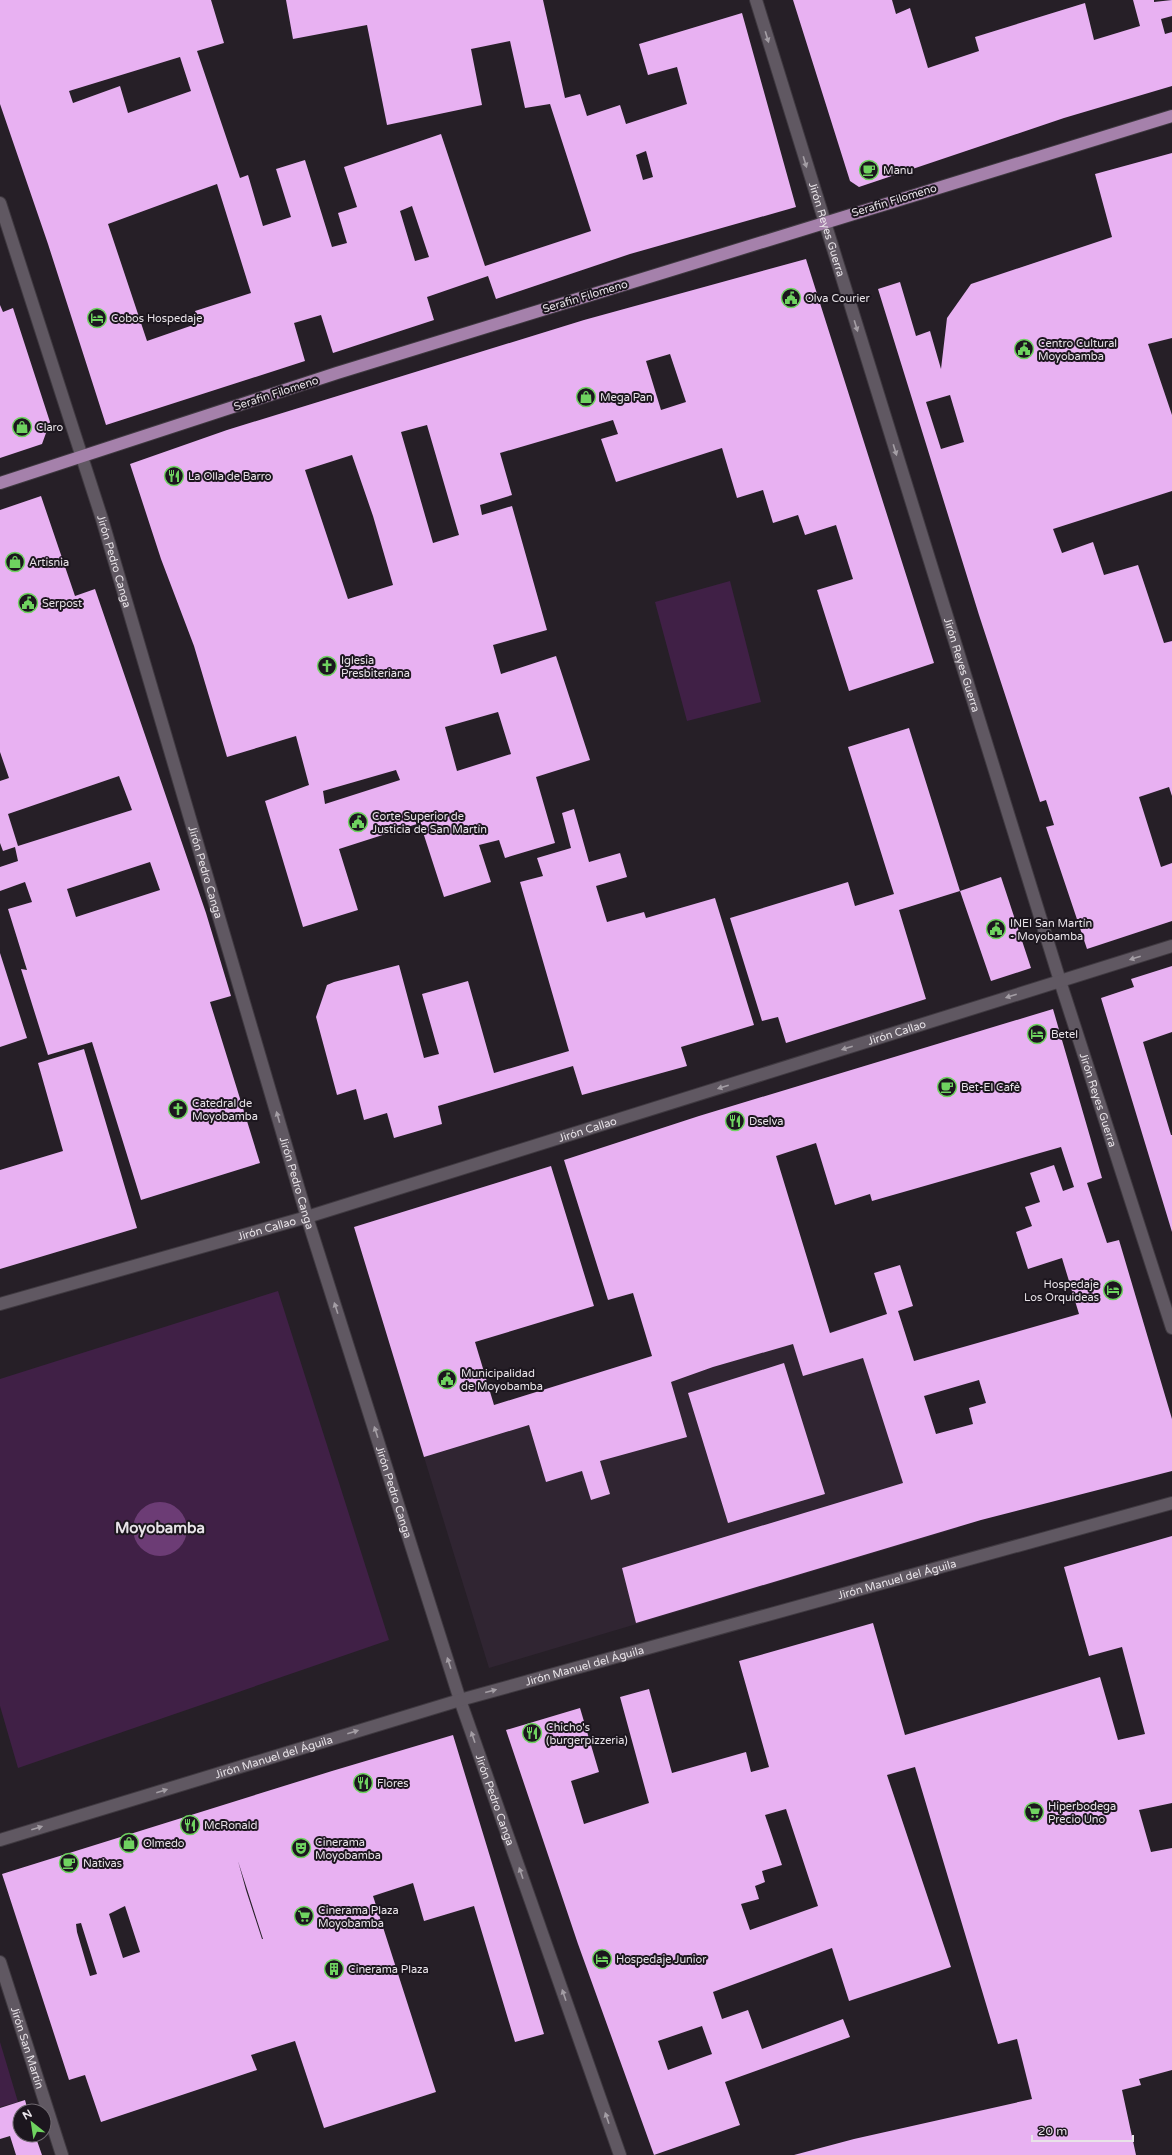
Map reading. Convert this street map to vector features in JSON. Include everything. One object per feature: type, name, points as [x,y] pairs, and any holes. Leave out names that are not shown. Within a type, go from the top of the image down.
[{"type":"main road","name":"Serafin Filomeno","points":[[0,483],[81,458],[337,372],[1172,116]]},
{"type":"street","name":"Jirón Reyes Guerra","points":[[756,0],[1060,981],[1172,1328]]},
{"type":"street","name":"Jirón Pedro Canga","points":[[0,203],[104,527],[308,1217],[460,1700],[620,2155]]},
{"type":"street","name":"Jirón Callao","points":[[0,1304],[308,1217],[1172,946]]},
{"type":"street","name":"Jirón Manuel del Águila","points":[[0,1840],[460,1700],[1172,1503]]},
{"type":"street","name":"Jirón San Martín","points":[[0,1962],[62,2155]]},
{"type":"shaded area","points":[[730,581],[761,702],[687,721],[655,602]]},
{"type":"shaded area","points":[[278,1291],[389,1640],[18,1768],[0,1706],[0,1379]]},
{"type":"shaded area","points":[[898,1311],[936,1434],[958,1528],[489,1668],[424,1457]]},
{"type":"shaded area","points":[[155,1502],[165,1502],[175,1506],[183,1514],[187,1524],[187,1534],[183,1544],[175,1552],[165,1556],[155,1556],[145,1552],[137,1544],[133,1534],[133,1524],[137,1514],[145,1506]]},
{"type":"shaded area","points":[[0,2042],[18,2102],[0,2107]]},
{"type":"building","points":[[0,0],[211,0],[224,43],[197,51],[240,178],[248,175],[263,226],[291,217],[276,169],[305,160],[332,247],[347,243],[338,213],[357,207],[344,167],[441,134],[485,266],[591,231],[550,104],[525,108],[510,41],[471,49],[482,105],[387,125],[367,25],[293,39],[286,0],[543,0],[565,98],[580,94],[587,116],[620,105],[626,124],[687,104],[677,67],[648,75],[639,44],[742,13],[796,207],[630,254],[496,299],[488,276],[427,297],[434,320],[333,353],[321,315],[294,323],[305,361],[106,425],[48,244],[0,104]],"holes":[[[180,57],[191,91],[128,113],[120,86],[73,103],[69,91]],[[646,151],[653,177],[643,180],[636,155]],[[217,184],[251,293],[195,311],[199,323],[147,341],[108,224]],[[412,206],[429,257],[415,261],[400,211]]]},
{"type":"building","points":[[793,0],[892,0],[896,14],[910,8],[928,68],[979,51],[975,37],[1085,3],[1094,40],[1140,26],[1133,0],[1154,0],[1154,2],[1172,0],[1172,16],[1161,19],[1165,34],[1172,32],[1172,86],[1064,118],[859,187],[850,181]]},
{"type":"building","points":[[1172,153],[1172,338],[1148,344],[1172,415],[1172,491],[1053,529],[1062,553],[1093,542],[1104,575],[1138,565],[1164,643],[1172,641],[1172,796],[1169,787],[1139,797],[1161,867],[1172,863],[1172,921],[1087,949],[1046,827],[1054,825],[1046,800],[1040,802],[979,615],[878,289],[900,282],[916,336],[930,331],[941,369],[947,318],[971,284],[1112,237],[1095,174]],"holes":[[[950,395],[964,442],[941,449],[926,402]]]},
{"type":"building","points":[[806,259],[934,663],[849,691],[817,590],[853,579],[836,525],[805,535],[798,515],[773,523],[763,490],[737,498],[722,448],[616,482],[601,439],[618,434],[613,420],[500,453],[512,495],[480,505],[482,515],[512,506],[547,630],[493,645],[501,674],[556,656],[590,760],[536,777],[555,843],[505,858],[499,840],[479,845],[491,882],[444,897],[420,823],[339,849],[358,910],[303,927],[265,801],[309,785],[296,736],[227,757],[194,646],[161,559],[130,464],[227,430],[584,320]],"holes":[[[670,354],[686,402],[661,410],[646,361]],[[427,425],[459,535],[433,543],[401,432]],[[352,455],[373,516],[393,585],[348,599],[305,470]],[[498,712],[511,754],[457,771],[445,727]],[[396,770],[400,780],[325,804],[323,791]]]},
{"type":"building","points":[[0,305],[3,312],[13,308],[50,422],[42,444],[0,458]]},
{"type":"building","points":[[41,496],[75,596],[95,589],[206,913],[231,996],[210,1002],[260,1163],[141,1200],[92,1042],[48,1055],[21,969],[27,970],[8,909],[32,902],[25,882],[0,891],[0,867],[18,861],[15,847],[3,851],[0,843],[0,781],[9,778],[0,752],[0,510]],"holes":[[[119,776],[132,810],[18,846],[8,814]],[[150,862],[160,890],[76,917],[67,889]]]},
{"type":"building","points":[[909,728],[960,891],[899,910],[926,999],[786,1043],[778,1017],[762,1021],[730,918],[848,882],[855,906],[894,894],[848,747]]},
{"type":"building","points":[[574,809],[589,862],[620,853],[627,877],[596,886],[607,922],[644,912],[646,918],[715,898],[754,1025],[681,1047],[687,1066],[582,1095],[573,1066],[438,1106],[442,1124],[394,1138],[387,1113],[364,1120],[356,1089],[337,1095],[316,1017],[327,985],[334,982],[399,965],[424,1058],[439,1054],[422,994],[468,981],[494,1073],[569,1051],[520,882],[543,876],[537,858],[571,848],[562,813]]},
{"type":"building","name":"INEI San Martín - Moyobamba","points":[[1001,877],[1031,968],[991,981],[960,891]]},
{"type":"building","points":[[0,953],[27,1038],[0,1047]]},
{"type":"building","points":[[1172,966],[1172,1032],[1143,1042],[1172,1135],[1172,1232],[1101,998],[1134,987],[1131,979]]},
{"type":"building","points":[[1053,1009],[1102,1178],[1087,1183],[1107,1243],[1119,1240],[1172,1419],[1172,1471],[981,1520],[636,1623],[622,1568],[903,1483],[863,1358],[803,1376],[793,1344],[713,1367],[671,1382],[687,1437],[600,1461],[610,1494],[591,1500],[582,1471],[546,1482],[529,1425],[424,1457],[354,1227],[551,1166],[594,1306],[475,1342],[494,1405],[652,1356],[633,1293],[608,1300],[564,1160],[699,1116]],"holes":[[[816,1143],[835,1205],[870,1194],[872,1201],[1061,1147],[1074,1187],[1063,1191],[1054,1165],[1030,1173],[1040,1202],[1025,1207],[1032,1226],[1016,1232],[1028,1269],[1062,1258],[1079,1314],[914,1361],[898,1311],[913,1306],[900,1265],[874,1273],[887,1314],[830,1333],[776,1156]],[[979,1380],[986,1403],[969,1408],[973,1424],[936,1434],[924,1396]]]},
{"type":"building","points":[[84,1049],[137,1228],[0,1269],[0,1170],[63,1151],[38,1063]]},
{"type":"building","points":[[784,1363],[825,1494],[728,1523],[688,1393]]},
{"type":"building","points":[[1172,1536],[1172,1803],[1139,1810],[1151,1852],[1172,1848],[1172,2070],[1139,2079],[1141,2085],[1122,2090],[1136,2155],[794,2155],[854,2139],[1032,2099],[1017,2039],[998,2044],[915,1767],[887,1775],[951,1967],[849,2001],[832,1948],[713,1992],[722,2019],[748,2010],[762,2049],[843,2019],[850,2037],[725,2082],[740,2125],[654,2155],[578,1944],[506,1730],[580,1708],[599,1772],[571,1781],[584,1824],[649,1803],[620,1697],[649,1689],[672,1773],[746,1752],[751,1772],[769,1767],[739,1661],[873,1623],[905,1735],[1100,1677],[1118,1740],[1145,1734],[1122,1647],[1089,1656],[1064,1567]],"holes":[[[786,1809],[818,1906],[750,1930],[741,1904],[759,1899],[755,1886],[765,1882],[762,1871],[782,1865],[765,1815]],[[702,2026],[712,2054],[668,2070],[658,2041]]]},
{"type":"building","points":[[453,1735],[544,2034],[515,2042],[474,1906],[424,1921],[413,1883],[373,1896],[436,2092],[324,2128],[295,2041],[251,2055],[257,2070],[101,2122],[85,2075],[69,2080],[2,1874],[332,1771]],"holes":[[[238,1861],[263,1939],[246,1890]],[[125,1906],[140,1952],[123,1958],[109,1914]],[[81,1923],[97,1974],[90,1976],[76,1924]]]},
{"type":"building","points":[[25,2100],[26,2103],[16,2103]]},
{"type":"building","points":[[12,2104],[12,2142],[10,2136],[0,2139],[0,2108]]},
{"type":"building","points":[[12,2143],[38,2143],[42,2155],[16,2155]]},
{"type":"place","name":"Manu","points":[[869,170]]},
{"type":"place","name":"Olva Courier","points":[[791,298]]},
{"type":"place","name":"Cobos Hospedaje","points":[[97,318]]},
{"type":"place","name":"Centro Cultural Moyobamba","points":[[1024,349]]},
{"type":"place","name":"Mega Pan","points":[[586,397]]},
{"type":"place","name":"Claro","points":[[22,427]]},
{"type":"place","name":"La Olla de Barro","points":[[174,476]]},
{"type":"place","name":"Artisnia","points":[[15,562]]},
{"type":"place","name":"Serpost","points":[[28,603]]},
{"type":"place","name":"Iglesia Presbiteriana","points":[[327,666]]},
{"type":"place","name":"Corte Superior de Justicia de San Martín","points":[[358,822]]},
{"type":"place","name":"INEI San Martín - Moyobamba","points":[[996,929]]},
{"type":"place","name":"Betel","points":[[1037,1034]]},
{"type":"place","name":"Bet-El Café","points":[[947,1087]]},
{"type":"place","name":"Catedral de Moyobamba","points":[[178,1109]]},
{"type":"place","name":"Dselva","points":[[735,1121]]},
{"type":"place","name":"Hospedaje Los Orquideas","points":[[1113,1290]]},
{"type":"place","name":"Municipalidad de Moyobamba","points":[[447,1379]]},
{"type":"place","name":"Chicho's (burgerpizzeria)","points":[[532,1733]]},
{"type":"place","name":"Flores","points":[[363,1783]]},
{"type":"place","name":"Hiperbodega Precio Uno","points":[[1034,1812]]},
{"type":"place","name":"McRonald","points":[[190,1825]]},
{"type":"place","name":"Olmedo","points":[[129,1843]]},
{"type":"place","name":"Cinerama Moyobamba","points":[[301,1848]]},
{"type":"place","name":"Nativas","points":[[69,1863]]},
{"type":"place","name":"Cinerama Plaza Moyobamba","points":[[304,1916]]},
{"type":"place","name":"Hospedaje Junior","points":[[602,1959]]},
{"type":"place","name":"Cinerama Plaza","points":[[334,1969]]},
{"type":"district","name":"Moyobamba","points":[[160,1528]]}]
